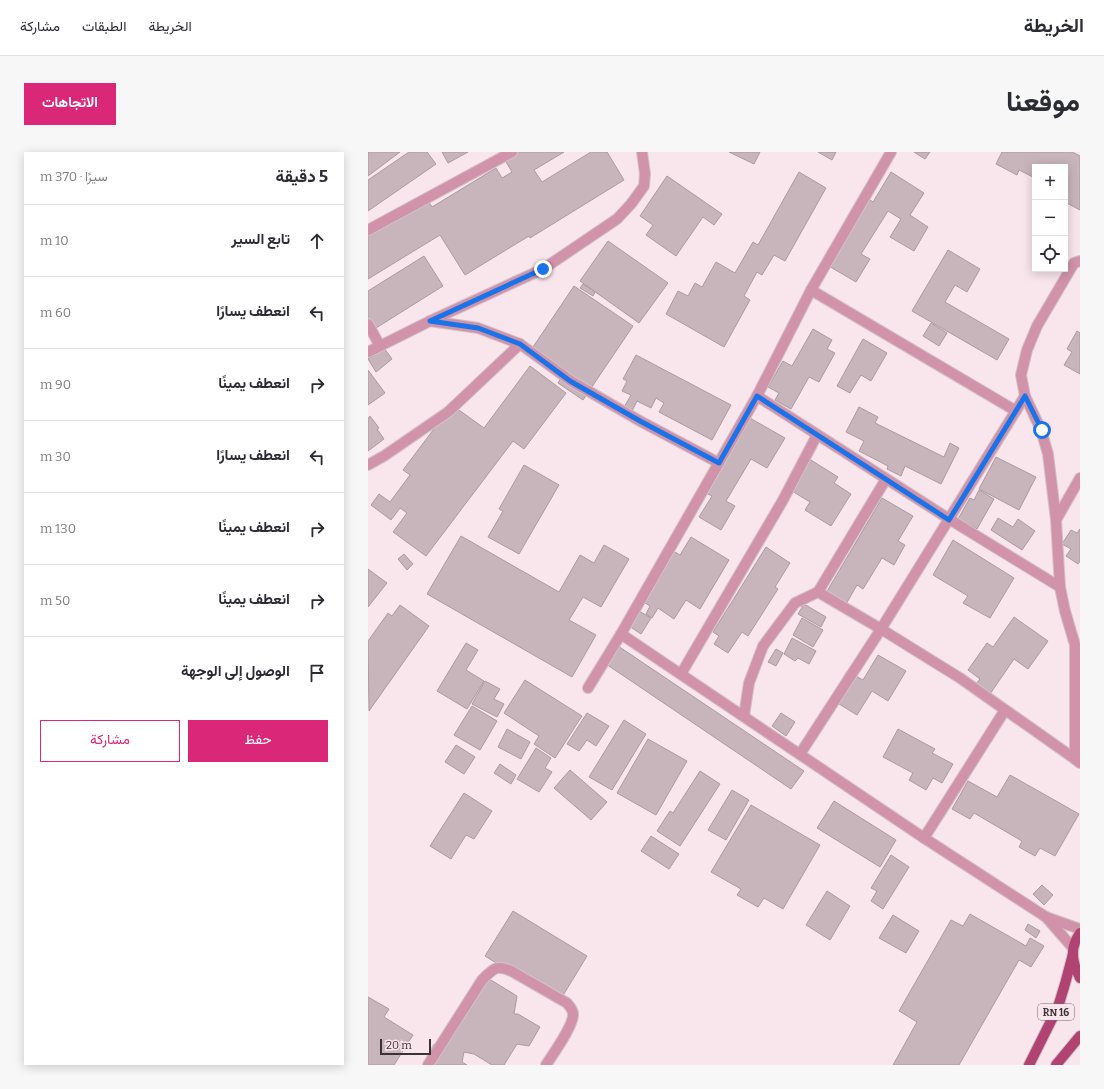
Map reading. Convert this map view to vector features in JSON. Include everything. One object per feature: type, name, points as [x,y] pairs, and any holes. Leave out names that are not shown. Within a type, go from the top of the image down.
[{"type":"main road","points":[[1080,933],[1076,938],[1073,951],[1074,967],[1080,978]]},
{"type":"main road","name":"RN 16","points":[[1028,1065],[1058,1007],[1073,951]]},
{"type":"main road","points":[[1056,1065],[1080,1036]]},
{"type":"street","points":[[368,230],[512,152]]},
{"type":"street","points":[[368,352],[430,321],[543,269],[617,218],[631,204],[644,186],[645,174],[642,152]]},
{"type":"street","points":[[588,688],[621,634],[757,396],[811,290],[891,152]]},
{"type":"street","points":[[1078,761],[1077,641],[1060,587],[1056,520],[1048,454],[1042,430],[1025,396],[1021,375],[1026,350],[1037,326],[1074,263],[1080,261]]},
{"type":"street","points":[[811,290],[1016,411]]},
{"type":"street","points":[[430,321],[478,328],[520,344],[570,381],[640,421],[719,463]]},
{"type":"street","points":[[368,324],[380,346]]},
{"type":"street","points":[[368,465],[384,456],[448,412],[520,344]]},
{"type":"street","points":[[757,396],[949,520],[1060,587]]},
{"type":"street","points":[[800,754],[881,629],[1025,396]]},
{"type":"street","points":[[681,674],[783,500],[817,435]]},
{"type":"street","points":[[1056,520],[1080,478]]},
{"type":"street","points":[[744,716],[749,683],[763,646],[795,603],[818,592],[886,479]]},
{"type":"street","points":[[818,592],[960,678],[1078,761]]},
{"type":"street","points":[[621,634],[924,838],[1046,917],[1080,929]]},
{"type":"street","points":[[924,838],[1005,710]]},
{"type":"street","points":[[1046,917],[1073,951]]},
{"type":"street","points":[[428,1065],[482,980],[492,970],[498,967],[505,968],[513,972],[567,1003],[572,1009],[574,1014],[567,1031],[546,1065]]},
{"type":"building","points":[[368,152],[400,152],[368,176]]},
{"type":"building","points":[[409,152],[427,152],[436,164],[368,211],[368,180]]},
{"type":"building","points":[[442,152],[468,152],[448,163]]},
{"type":"building","points":[[518,152],[564,152],[534,170],[542,182],[591,152],[607,152],[624,180],[530,238],[529,236],[465,275],[440,235],[368,279],[368,234],[427,199],[432,207],[496,168],[502,178],[512,172],[505,160]]},
{"type":"building","points":[[729,152],[760,152],[754,164]]},
{"type":"building","points":[[818,152],[836,152],[832,160]]},
{"type":"building","points":[[914,152],[930,152],[925,159]]},
{"type":"building","points":[[1002,152],[1072,152],[1080,156],[1080,210],[1068,204],[1068,164],[1032,164],[1032,176],[1019,170],[1017,175],[996,164]]},
{"type":"building","points":[[799,172],[826,188],[785,261],[774,255],[762,275],[757,272],[744,296],[750,300],[724,347],[666,314],[678,291],[688,296],[695,283],[702,287],[716,262],[735,273],[753,242],[758,245]]},
{"type":"building","points":[[891,172],[924,193],[910,215],[928,227],[914,251],[890,237],[901,219],[888,211],[861,254],[870,259],[856,282],[827,265],[867,198],[873,202]]},
{"type":"building","points":[[667,176],[722,214],[714,225],[703,217],[676,256],[646,235],[653,225],[640,216]]},
{"type":"building","points":[[608,241],[668,283],[639,323],[580,281]]},
{"type":"building","points":[[948,250],[980,269],[967,292],[955,285],[945,302],[1009,339],[997,360],[912,311]]},
{"type":"building","points":[[424,256],[443,286],[368,333],[368,291]]},
{"type":"building","points":[[583,284],[595,292],[593,296],[580,288]]},
{"type":"building","points":[[574,286],[633,326],[583,400],[558,383],[562,376],[529,353]]},
{"type":"building","points":[[931,323],[947,333],[939,346],[923,336]]},
{"type":"building","points":[[813,329],[832,340],[827,349],[835,353],[819,382],[809,377],[791,409],[775,400],[779,393],[768,387],[783,361],[792,366]]},
{"type":"building","points":[[1077,331],[1080,333],[1080,374],[1064,365],[1072,352],[1067,349]]},
{"type":"building","points":[[863,339],[887,353],[871,381],[861,375],[850,393],[837,386]]},
{"type":"building","points":[[384,348],[392,359],[376,372],[368,359]]},
{"type":"building","points":[[636,355],[731,405],[712,440],[659,412],[664,403],[656,398],[651,408],[637,401],[630,415],[622,411],[631,395],[622,391],[627,381],[623,379]]},
{"type":"building","points":[[530,366],[566,393],[524,449],[513,441],[426,556],[393,532],[407,513],[400,508],[391,520],[371,505],[379,494],[390,502],[410,475],[403,470],[452,405],[484,428]]},
{"type":"building","points":[[368,370],[385,393],[368,405]]},
{"type":"building","points":[[859,407],[878,417],[875,423],[944,457],[950,443],[959,448],[941,484],[905,466],[901,476],[887,469],[888,466],[859,451],[864,441],[846,432]]},
{"type":"building","points":[[370,416],[379,428],[377,429],[384,439],[368,451],[368,418]]},
{"type":"building","points":[[748,417],[785,438],[767,468],[751,459],[726,501],[735,506],[721,530],[699,517],[712,496],[704,492]]},
{"type":"building","points":[[806,457],[838,477],[834,483],[851,494],[831,526],[805,510],[810,502],[787,488]]},
{"type":"building","points":[[996,457],[1036,477],[1019,510],[979,489]]},
{"type":"building","points":[[524,465],[559,485],[519,554],[488,537],[503,511],[499,509]]},
{"type":"building","points":[[979,490],[994,499],[977,529],[958,519],[970,498],[974,500]]},
{"type":"building","points":[[882,498],[913,516],[898,541],[905,545],[894,565],[882,558],[863,589],[857,585],[846,604],[826,593]]},
{"type":"building","points":[[998,518],[1013,527],[1018,519],[1035,531],[1022,550],[991,530]]},
{"type":"building","points":[[1080,529],[1080,561],[1078,564],[1066,556],[1071,549],[1062,544],[1071,530],[1077,533]]},
{"type":"building","points":[[461,536],[559,592],[580,555],[594,563],[604,545],[629,559],[601,607],[583,597],[569,620],[596,635],[572,677],[427,594]]},
{"type":"building","points":[[691,537],[729,560],[700,609],[686,600],[674,619],[658,608],[652,618],[646,614],[650,606],[642,601],[673,551],[680,555]]},
{"type":"building","points":[[953,540],[1014,578],[990,618],[963,603],[968,596],[933,575]]},
{"type":"building","points":[[766,547],[790,563],[775,587],[778,589],[748,636],[742,632],[728,653],[714,644],[719,636],[713,632]]},
{"type":"building","points":[[404,554],[413,564],[407,570],[398,559]]},
{"type":"building","points":[[368,569],[387,583],[368,607]]},
{"type":"building","points":[[804,604],[826,617],[821,627],[798,614]]},
{"type":"building","points":[[400,605],[429,626],[369,711],[368,641],[388,613],[392,616]]},
{"type":"building","points":[[639,611],[651,618],[641,634],[629,626]]},
{"type":"building","points":[[1014,617],[1048,641],[1028,669],[1014,659],[990,694],[976,684],[980,679],[968,670],[987,643],[993,647]]},
{"type":"building","points":[[802,618],[823,630],[813,647],[793,635]]},
{"type":"building","points":[[792,638],[816,651],[809,664],[798,658],[795,661],[784,654]]},
{"type":"building","points":[[466,643],[478,650],[466,670],[484,681],[467,709],[437,691]]},
{"type":"building","points":[[618,646],[804,771],[791,789],[606,664]]},
{"type":"building","points":[[776,649],[783,653],[776,666],[768,662]]},
{"type":"building","points":[[878,655],[906,671],[888,701],[872,691],[857,715],[831,699],[847,671],[863,680]]},
{"type":"building","points":[[525,680],[582,716],[555,758],[534,744],[539,736],[504,713]]},
{"type":"building","points":[[485,681],[500,689],[494,699],[504,704],[497,717],[472,704]]},
{"type":"building","points":[[472,706],[497,721],[480,750],[454,735]]},
{"type":"building","points":[[587,713],[609,726],[596,746],[587,740],[579,751],[567,744]]},
{"type":"building","points":[[781,713],[795,722],[786,736],[772,726]]},
{"type":"building","points":[[624,720],[646,734],[612,790],[589,777]]},
{"type":"building","points":[[507,729],[530,742],[521,759],[498,747]]},
{"type":"building","points":[[898,729],[935,749],[932,753],[953,764],[942,783],[933,778],[926,790],[909,780],[913,773],[883,757]]},
{"type":"building","points":[[648,739],[687,761],[656,815],[617,793]]},
{"type":"building","points":[[456,745],[475,757],[464,774],[445,762]]},
{"type":"building","points":[[536,748],[551,758],[545,768],[552,772],[539,792],[517,779]]},
{"type":"building","points":[[500,764],[516,775],[511,784],[494,773]]},
{"type":"building","points":[[570,770],[607,802],[591,820],[554,788]]},
{"type":"building","points":[[700,771],[720,784],[680,846],[657,831],[670,811],[673,813]]},
{"type":"building","points":[[1010,775],[1079,814],[1055,856],[1040,848],[1035,856],[1019,847],[1022,841],[974,813],[970,819],[952,809],[968,781],[997,797]]},
{"type":"building","points":[[732,790],[749,800],[726,840],[708,830]]},
{"type":"building","points":[[464,793],[492,811],[474,839],[466,835],[451,859],[430,846]]},
{"type":"building","points":[[834,801],[896,840],[880,867],[817,828]]},
{"type":"building","points":[[751,805],[820,845],[783,909],[764,898],[758,907],[737,895],[741,889],[711,872]]},
{"type":"building","points":[[651,836],[679,854],[669,869],[641,851]]},
{"type":"building","points":[[891,855],[909,867],[883,909],[871,901],[877,891],[871,888]]},
{"type":"building","points":[[1042,885],[1053,895],[1044,905],[1033,894]]},
{"type":"building","points":[[827,891],[850,906],[830,940],[806,925]]},
{"type":"building","points":[[513,911],[587,956],[559,1002],[485,956]]},
{"type":"building","points":[[970,914],[1026,946],[1030,938],[1044,946],[1031,967],[1019,960],[959,1065],[893,1065],[917,1022],[899,1011],[951,920],[963,926]]},
{"type":"building","points":[[893,915],[919,931],[906,953],[879,938]]},
{"type":"building","points":[[1028,924],[1040,931],[1036,938],[1025,930]]},
{"type":"building","points":[[486,977],[517,996],[514,1014],[518,1014],[540,1027],[529,1046],[517,1044],[504,1065],[492,1065],[474,1054],[464,1052],[462,1062],[467,1065],[426,1065],[428,1056],[434,1044],[444,1049]]},
{"type":"building","points":[[368,997],[389,1009],[384,1017],[413,1035],[394,1065],[368,1065]]},
{"type":"route","points":[[543,269],[430,321],[478,328],[520,344],[570,381],[640,421],[719,463],[757,396],[949,520],[1025,396],[1042,430]]}]
